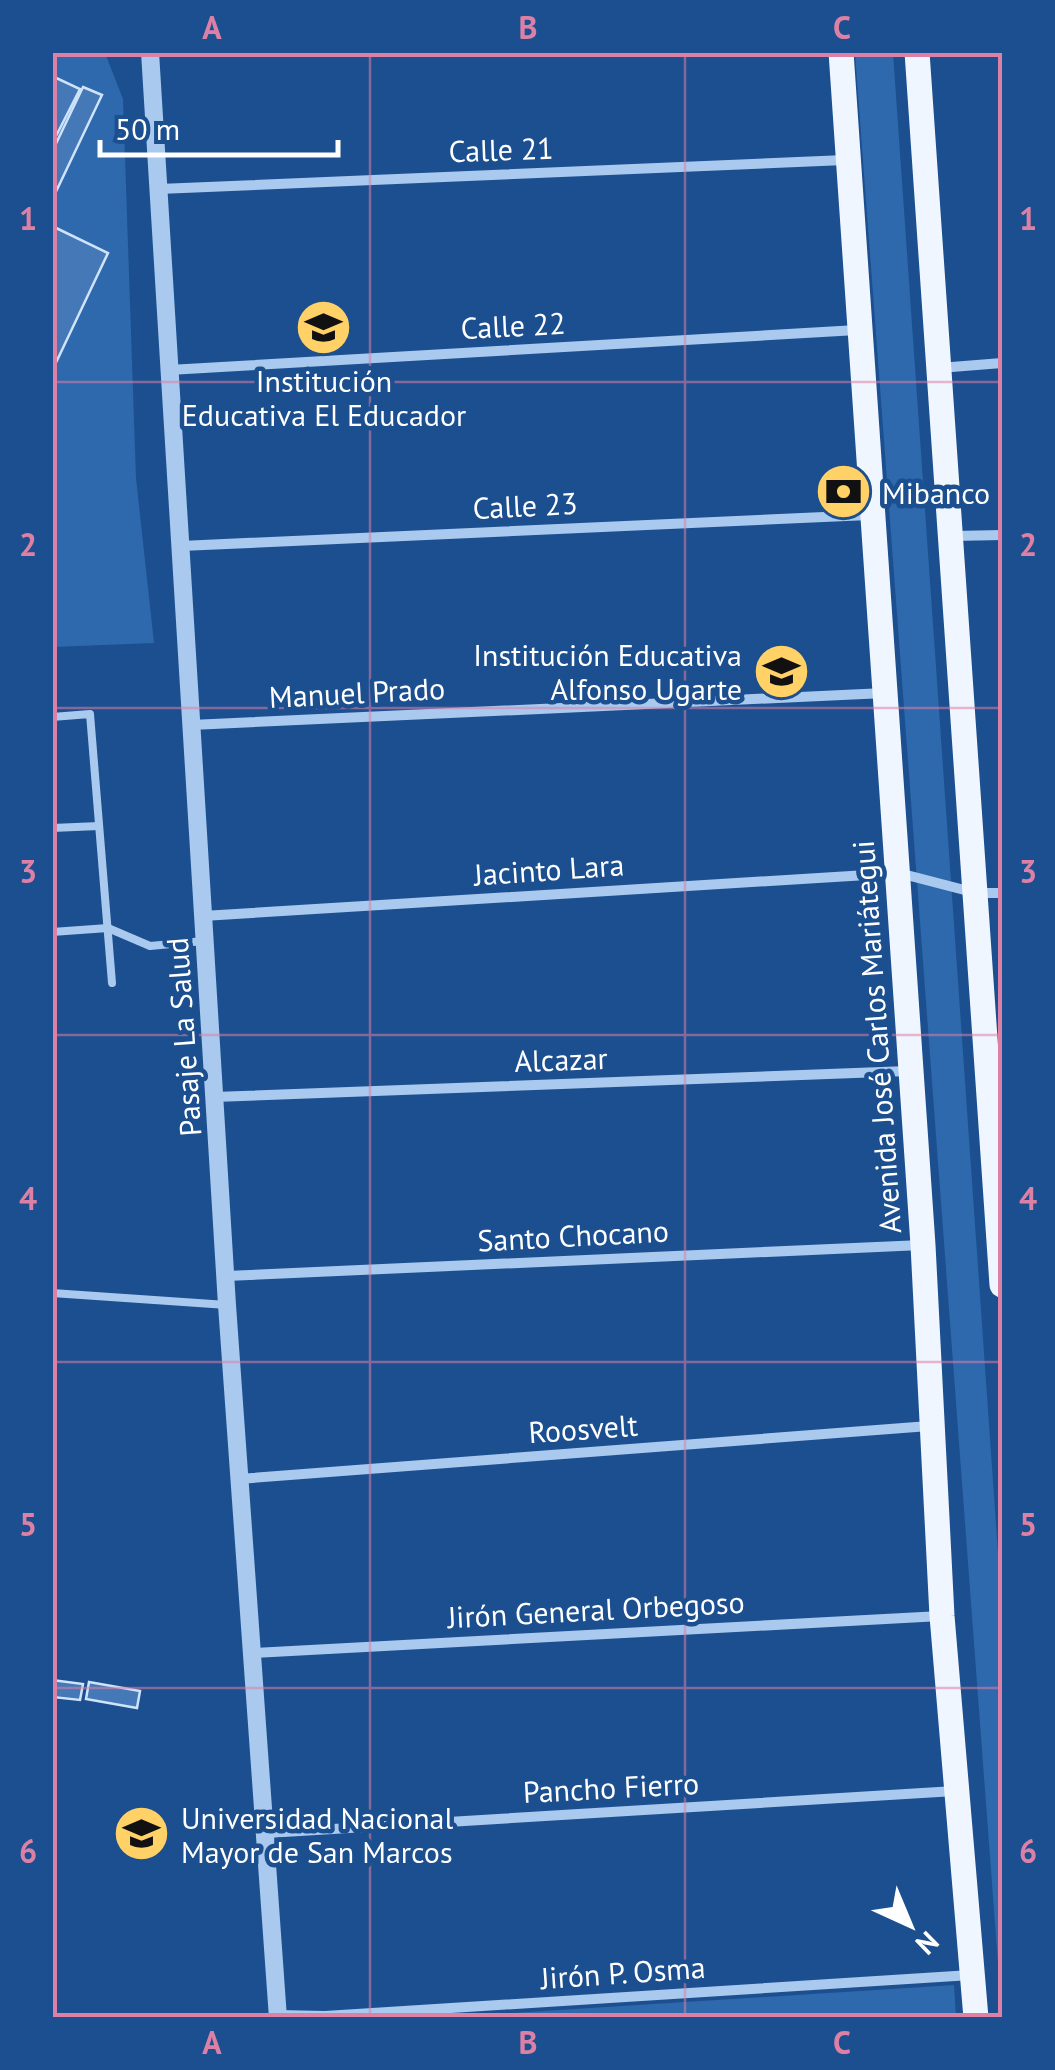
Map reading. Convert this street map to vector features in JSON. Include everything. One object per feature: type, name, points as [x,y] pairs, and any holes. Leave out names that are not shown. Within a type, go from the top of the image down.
[{"type":"main road","name":"Avenida José Carlos Mariátegui","points":[[841,52],[923,1244],[942,1616],[976,2018]]},
{"type":"main road","points":[[917,52],[976,893],[996,1104],[1002,1285]]},
{"type":"street","name":"Pasaje La Salud","points":[[150,52],[227,1305],[278,2016]]},
{"type":"street","name":"Calle 21","points":[[159,189],[846,160]]},
{"type":"street","name":"Calle 22","points":[[169,370],[859,330]]},
{"type":"street","points":[[938,368],[1002,363]]},
{"type":"street","name":"Calle 23","points":[[181,546],[871,515]]},
{"type":"street","points":[[951,536],[1002,535]]},
{"type":"street","name":"Manuel Prado","points":[[191,725],[886,693]]},
{"type":"street","name":"Jacinto Lara","points":[[203,916],[898,873],[976,893],[1002,893]]},
{"type":"street","name":"Alcazar","points":[[214,1098],[910,1071]]},
{"type":"street","name":"Santo Chocano","points":[[226,1276],[923,1244]]},
{"type":"street","name":"Roosvelt","points":[[240,1480],[930,1426]]},
{"type":"street","name":"Jirón General Orbegoso","points":[[253,1653],[942,1616]]},
{"type":"street","name":"Pancho Fierro","points":[[267,1833],[957,1791]]},
{"type":"street","name":"Jirón P. Osma","points":[[278,2016],[327,2017],[972,1975]]},
{"type":"lane","points":[[52,716],[90,714],[112,982]]},
{"type":"lane","points":[[52,828],[99,826]]},
{"type":"lane","points":[[52,932],[108,928],[150,946],[204,942]]},
{"type":"lane","points":[[52,1292],[227,1305]]},
{"type":"shaded area","points":[[52,53],[105,53],[123,99],[136,478],[154,643],[53,647]]},
{"type":"shaded area","points":[[855,53],[893,53],[1002,1610],[1002,2017]]},
{"type":"shaded area","points":[[954,1985],[956,2017],[451,2017]]},
{"type":"building","points":[[52,76],[80,89],[52,144]]},
{"type":"building","points":[[83,87],[102,95],[52,200],[52,152]]},
{"type":"building","points":[[52,226],[108,253],[52,371]]},
{"type":"building","points":[[52,1680],[83,1684],[80,1700],[52,1697]]},
{"type":"building","points":[[89,1682],[140,1691],[137,1708],[86,1699]]},
{"type":"place","name":"Institución Educativa El Educador","points":[[324,327]]},
{"type":"place","name":"Mibanco","points":[[843,492]]},
{"type":"place","name":"Institución Educativa Alfonso Ugarte","points":[[781,671]]},
{"type":"place","name":"Universidad Nacional Mayor de San Marcos","points":[[142,1834]]}]
